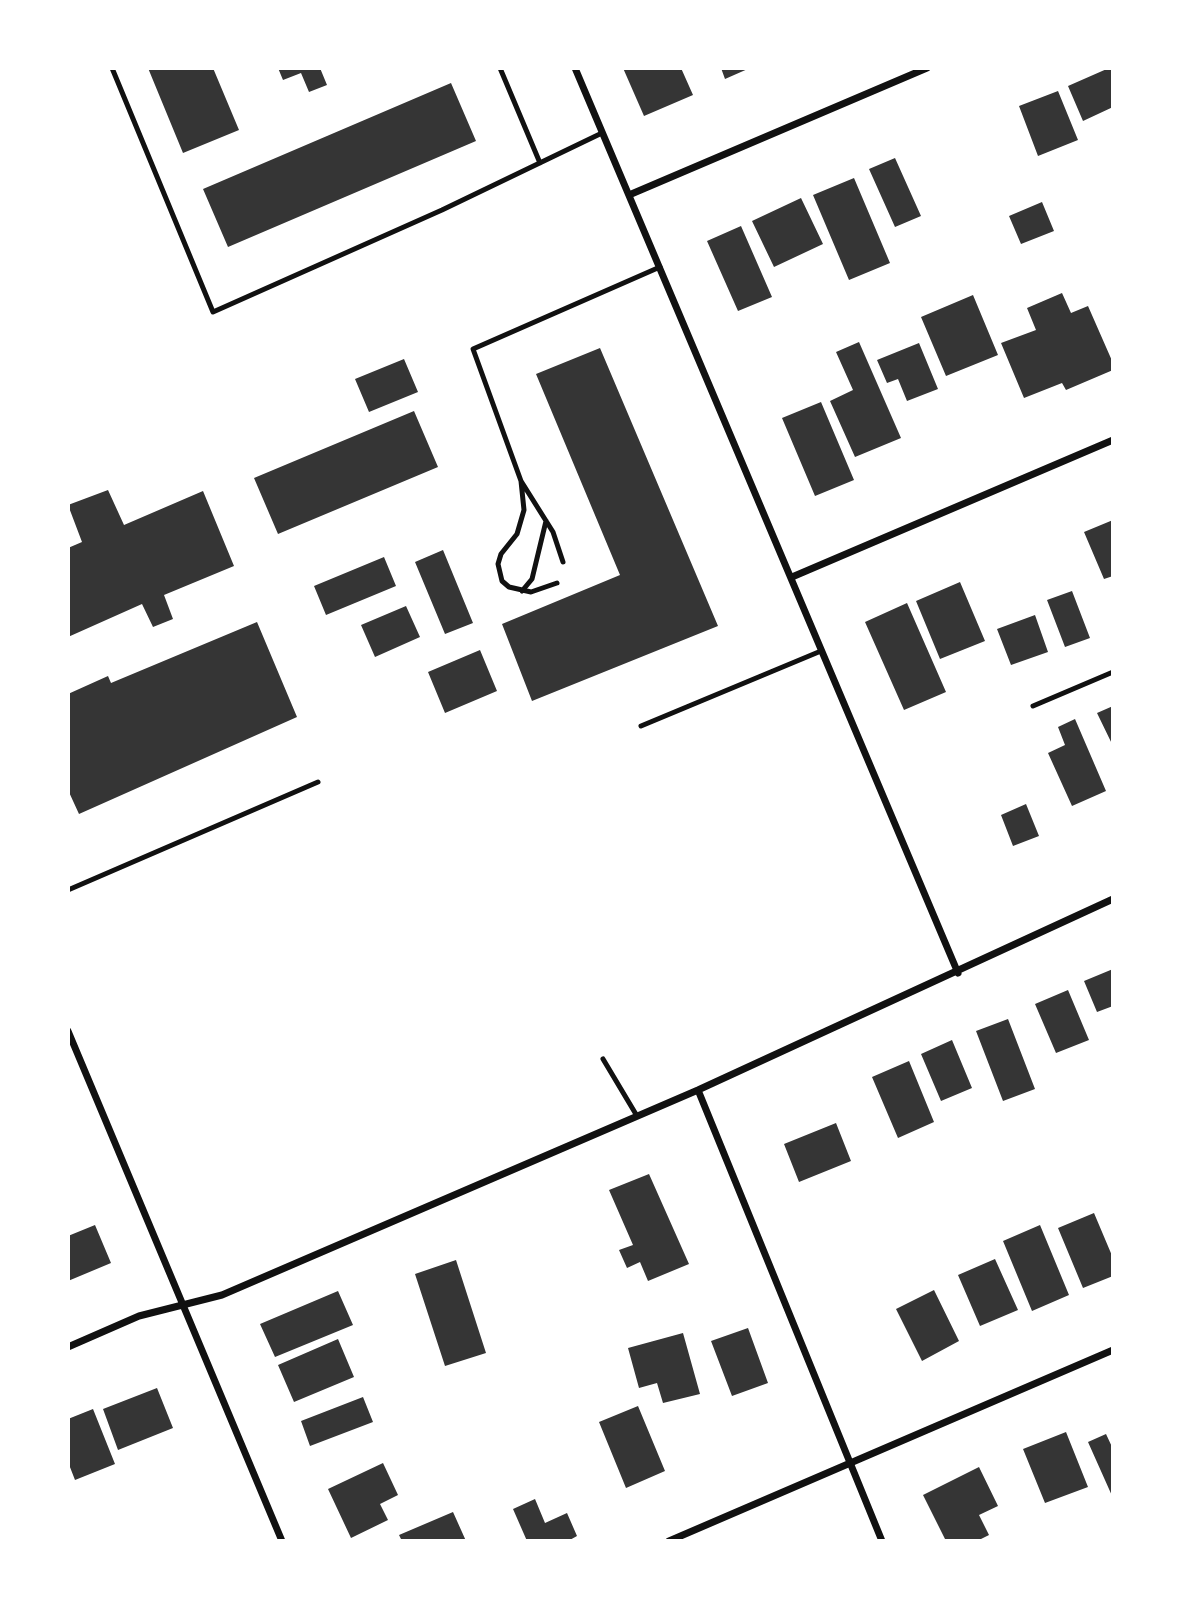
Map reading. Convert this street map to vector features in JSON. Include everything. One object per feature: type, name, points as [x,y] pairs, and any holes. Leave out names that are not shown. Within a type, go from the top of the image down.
[{"type":"street","points":[[575,68],[958,973]]},
{"type":"street","points":[[629,195],[927,68]]},
{"type":"street","points":[[792,577],[1113,440]]},
{"type":"street","points":[[68,1347],[139,1316],[222,1294],[698,1090],[1113,900]]},
{"type":"street","points":[[68,1031],[282,1541]]},
{"type":"street","points":[[698,1090],[881,1541]]},
{"type":"street","points":[[669,1541],[1113,1350]]},
{"type":"lane","points":[[111,68],[213,312],[603,133]]},
{"type":"lane","points":[[500,68],[540,163]]},
{"type":"lane","points":[[563,562],[560,547],[522,481],[473,349],[660,267]]},
{"type":"lane","points":[[522,481],[524,510],[517,534],[501,554],[498,564],[502,581],[522,591],[543,590],[557,583]]},
{"type":"lane","points":[[522,591],[531,579],[546,521]]},
{"type":"lane","points":[[640,726],[821,651]]},
{"type":"lane","points":[[1033,706],[1113,671]]},
{"type":"lane","points":[[68,890],[318,782]]},
{"type":"lane","points":[[603,1059],[638,1116]]},
{"type":"building","points":[[148,68],[213,68],[239,130],[183,153]]},
{"type":"building","points":[[278,68],[320,68],[327,85],[309,92],[301,73],[283,80]]},
{"type":"building","points":[[623,68],[681,68],[693,95],[644,116]]},
{"type":"building","points":[[721,68],[750,68],[725,79]]},
{"type":"building","points":[[1113,68],[1113,107],[1083,121],[1068,86]]},
{"type":"building","points":[[451,83],[476,141],[228,247],[203,189]]},
{"type":"building","points":[[1058,91],[1078,140],[1038,156],[1019,106]]},
{"type":"building","points":[[895,158],[921,216],[895,227],[869,169]]},
{"type":"building","points":[[854,178],[890,263],[849,280],[813,195]]},
{"type":"building","points":[[801,198],[823,244],[774,267],[752,221]]},
{"type":"building","points":[[1042,202],[1054,231],[1021,244],[1009,216]]},
{"type":"building","points":[[741,226],[772,297],[738,311],[707,241]]},
{"type":"building","points":[[1062,293],[1071,313],[1088,306],[1113,363],[1113,370],[1066,390],[1062,383],[1024,398],[1001,343],[1036,330],[1027,308]]},
{"type":"building","points":[[973,295],[998,355],[946,376],[921,317]]},
{"type":"building","points":[[859,342],[901,438],[855,457],[830,401],[853,390],[836,352]]},
{"type":"building","points":[[919,343],[938,389],[907,401],[898,379],[887,383],[877,360]]},
{"type":"building","points":[[600,348],[718,626],[532,701],[502,624],[620,575],[536,374]]},
{"type":"building","points":[[404,359],[418,392],[369,412],[355,379]]},
{"type":"building","points":[[821,402],[854,480],[815,496],[782,418]]},
{"type":"building","points":[[414,411],[438,467],[278,534],[254,478]]},
{"type":"building","points":[[108,490],[124,525],[203,491],[234,566],[164,595],[173,619],[153,627],[142,604],[68,637],[68,548],[82,542],[68,505]]},
{"type":"building","points":[[1113,520],[1113,576],[1104,579],[1084,532]]},
{"type":"building","points":[[443,550],[473,623],[445,634],[415,562]]},
{"type":"building","points":[[384,557],[396,586],[326,615],[314,586]]},
{"type":"building","points":[[960,582],[985,641],[940,659],[916,601]]},
{"type":"building","points":[[1072,591],[1090,638],[1065,647],[1047,600]]},
{"type":"building","points":[[907,603],[946,692],[904,710],[865,622]]},
{"type":"building","points":[[406,606],[420,637],[375,657],[361,625]]},
{"type":"building","points":[[1035,615],[1048,652],[1011,665],[997,629]]},
{"type":"building","points":[[257,622],[297,717],[79,814],[68,790],[68,694],[108,676],[111,683]]},
{"type":"building","points":[[480,650],[497,691],[445,713],[428,672]]},
{"type":"building","points":[[1113,706],[1113,746],[1097,713]]},
{"type":"building","points":[[1075,719],[1106,791],[1072,806],[1048,753],[1065,745],[1058,727]]},
{"type":"building","points":[[1026,804],[1039,836],[1013,846],[1001,815]]},
{"type":"building","points":[[1113,969],[1113,1006],[1097,1012],[1084,981]]},
{"type":"building","points":[[1068,990],[1089,1040],[1056,1053],[1035,1004]]},
{"type":"building","points":[[1008,1019],[1035,1089],[1003,1101],[976,1031]]},
{"type":"building","points":[[952,1040],[972,1088],[941,1101],[921,1054]]},
{"type":"building","points":[[909,1061],[934,1122],[898,1138],[872,1077]]},
{"type":"building","points":[[836,1123],[851,1161],[799,1182],[784,1144]]},
{"type":"building","points":[[649,1174],[689,1264],[648,1281],[640,1262],[627,1268],[619,1250],[633,1245],[609,1190]]},
{"type":"building","points":[[1094,1213],[1113,1258],[1113,1276],[1083,1288],[1058,1228]]},
{"type":"building","points":[[95,1225],[111,1263],[68,1281],[68,1236]]},
{"type":"building","points":[[1040,1225],[1069,1295],[1032,1311],[1003,1241]]},
{"type":"building","points":[[995,1259],[1018,1310],[980,1326],[958,1275]]},
{"type":"building","points":[[456,1260],[486,1353],[445,1366],[415,1274]]},
{"type":"building","points":[[934,1290],[959,1341],[922,1361],[896,1309]]},
{"type":"building","points":[[338,1291],[353,1325],[275,1357],[260,1324]]},
{"type":"building","points":[[748,1328],[768,1383],[732,1396],[711,1341]]},
{"type":"building","points":[[683,1333],[700,1394],[663,1403],[657,1383],[639,1388],[628,1348]]},
{"type":"building","points":[[338,1339],[354,1377],[294,1402],[278,1365]]},
{"type":"building","points":[[157,1388],[173,1428],[118,1450],[103,1409]]},
{"type":"building","points":[[363,1397],[373,1422],[310,1446],[301,1421]]},
{"type":"building","points":[[638,1406],[665,1471],[626,1488],[599,1422]]},
{"type":"building","points":[[93,1409],[115,1464],[75,1480],[68,1462],[68,1419]]},
{"type":"building","points":[[1066,1432],[1088,1487],[1045,1503],[1023,1449]]},
{"type":"building","points":[[1106,1434],[1113,1449],[1113,1498],[1088,1442]]},
{"type":"building","points":[[383,1463],[398,1495],[380,1504],[388,1520],[351,1538],[328,1489]]},
{"type":"building","points":[[979,1467],[998,1506],[979,1515],[989,1535],[977,1541],[946,1541],[923,1495]]},
{"type":"building","points":[[535,1499],[545,1523],[567,1513],[577,1536],[568,1541],[527,1541],[513,1509]]},
{"type":"building","points":[[453,1512],[466,1541],[402,1541],[399,1535]]}]
